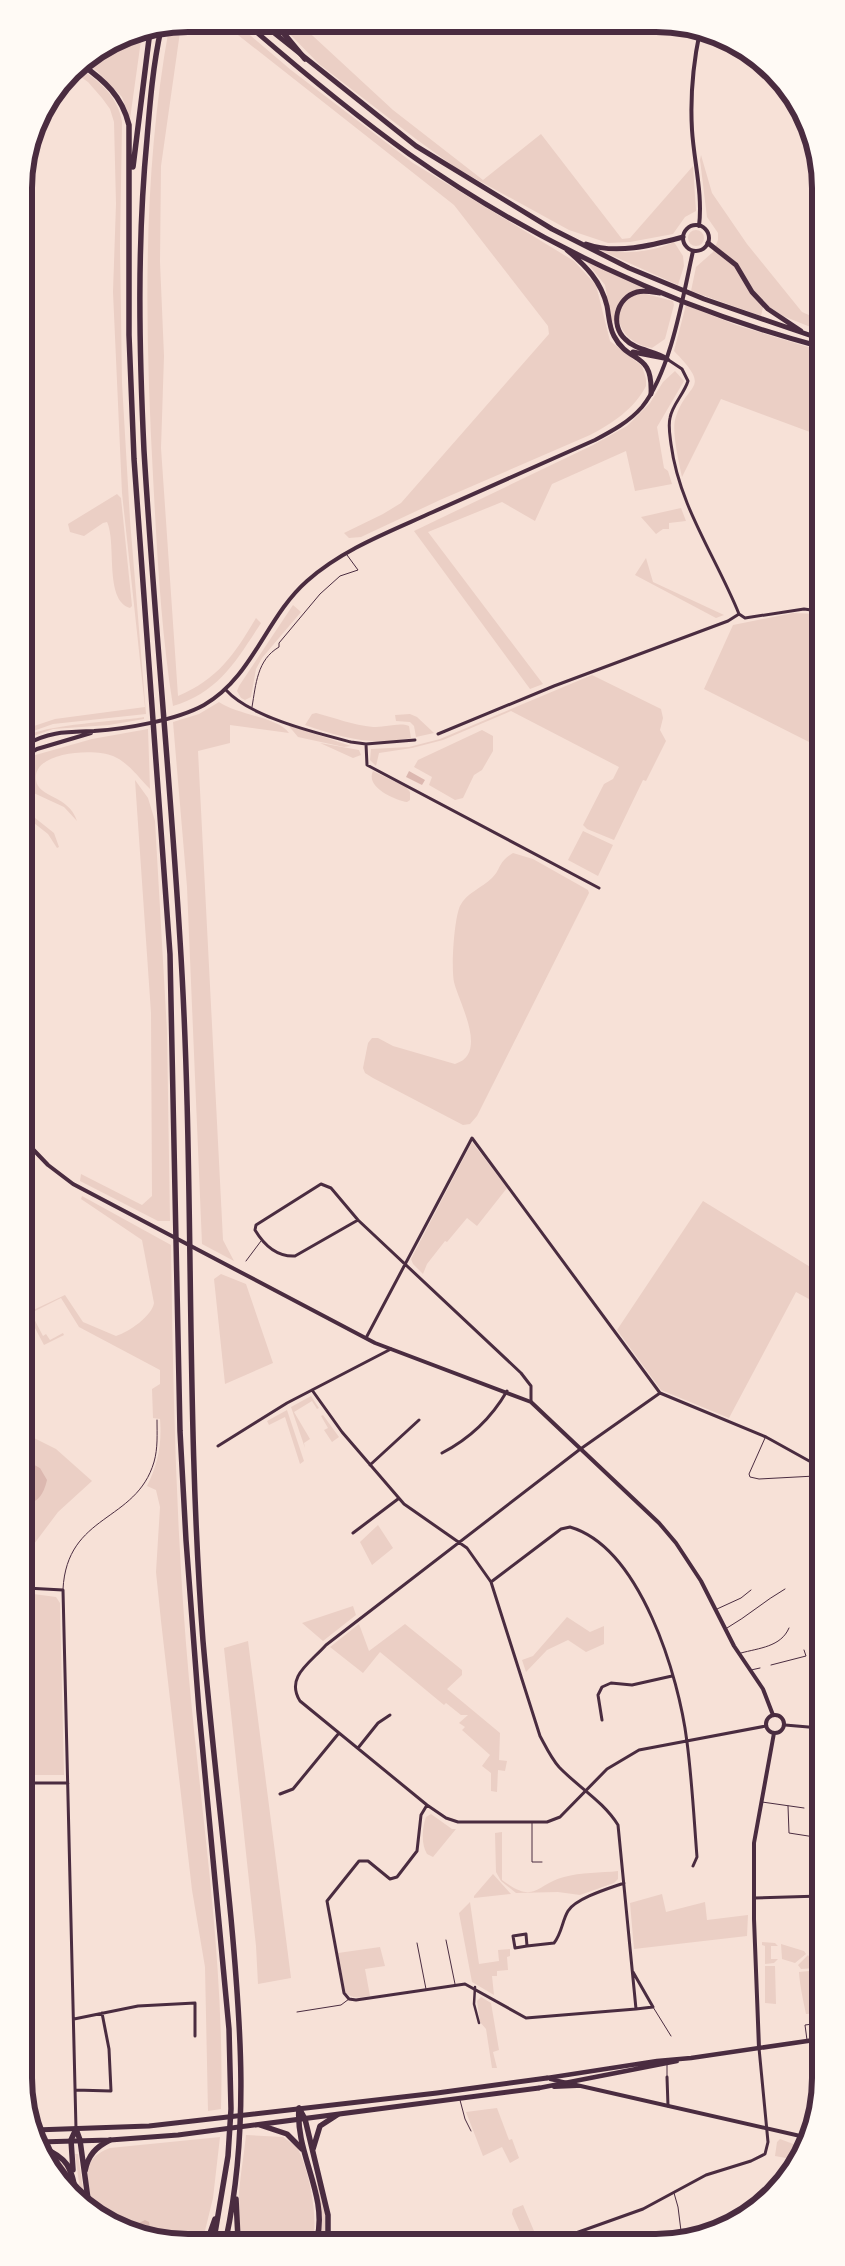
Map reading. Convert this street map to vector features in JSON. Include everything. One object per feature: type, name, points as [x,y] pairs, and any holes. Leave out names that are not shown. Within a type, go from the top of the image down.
[{"type":"highway","points":[[283,32],[305,59]]},
{"type":"highway","points":[[160,35],[149,108],[139,265],[142,411],[162,699],[178,893],[187,1075],[189,1338],[196,1538],[207,1682],[237,1977],[242,2054],[241,2124],[236,2180],[227,2234]]},
{"type":"highway","points":[[130,191],[149,38]]},
{"type":"highway","points":[[88,69],[110,86],[123,105],[129,125],[129,326],[134,459],[170,954],[180,1431],[199,1711],[229,2029],[231,2109],[228,2156],[215,2234]]},
{"type":"highway","points":[[299,2108],[305,2119],[328,2215],[328,2234]]},
{"type":"highway","points":[[299,2108],[298,2120],[319,2214],[317,2234]]},
{"type":"highway","points":[[312,2151],[320,2126],[336,2115]]},
{"type":"highway","points":[[258,2125],[292,2137],[305,2157]]},
{"type":"highway","points":[[76,2129],[80,2140],[87,2196]]},
{"type":"highway","points":[[75,2184],[70,2140],[76,2129]]},
{"type":"highway","points":[[84,2175],[91,2154],[99,2146],[110,2140]]},
{"type":"highway","points":[[51,2152],[68,2163],[72,2170],[74,2184]]},
{"type":"highway","points":[[236,2180],[238,2234]]},
{"type":"highway","points":[[210,2234],[222,2195]]},
{"type":"main road","points":[[256,32],[310,78],[409,154],[476,198],[561,245],[670,295],[785,337],[812,344]]},
{"type":"main road","points":[[272,32],[416,146],[459,175],[563,235],[629,268],[704,299],[812,337]]},
{"type":"main road","points":[[563,235],[590,245],[610,249],[629,249],[683,236]]},
{"type":"main road","points":[[708,243],[736,265],[752,292],[768,309],[808,336]]},
{"type":"main road","points":[[561,245],[595,277],[604,294],[613,336],[648,367],[651,376],[651,394]]},
{"type":"main road","points":[[667,359],[659,353],[633,346],[626,341],[620,334],[616,315],[618,307],[634,293],[650,292],[670,295]]},
{"type":"main road","points":[[629,351],[667,359]]},
{"type":"main road","points":[[47,2141],[110,2140],[212,2131],[460,2099],[539,2088],[680,2060],[812,2040]]},
{"type":"main road","points":[[42,2130],[149,2126],[547,2078],[672,2059],[680,2060]]},
{"type":"street","points":[[698,38],[693,65],[690,101],[699,193],[698,226]]},
{"type":"street","points":[[698,226],[708,234],[708,243],[700,250],[693,251],[684,244],[683,236],[690,227],[698,226]]},
{"type":"street","points":[[33,751],[96,731],[179,716],[202,706],[226,690],[243,670],[295,593],[332,561],[595,440],[630,418],[651,394],[667,359],[693,251]]},
{"type":"street","points":[[667,359],[682,369],[688,381],[670,416],[670,434],[677,474],[688,506],[714,557],[739,614],[745,618],[804,609],[812,610]]},
{"type":"street","points":[[438,734],[445,733],[554,686],[728,621],[739,614]]},
{"type":"street","points":[[226,690],[236,701],[252,710],[327,736],[366,744],[415,740]]},
{"type":"street","points":[[33,741],[65,731],[96,731]]},
{"type":"street","points":[[366,744],[367,765],[599,888]]},
{"type":"street","points":[[366,1338],[472,1138],[660,1393],[767,1438],[812,1463]]},
{"type":"street","points":[[33,1149],[48,1165],[73,1184],[366,1338],[391,1349],[507,1391],[531,1402],[579,1450],[659,1524],[676,1543],[700,1581],[738,1654],[763,1689],[773,1714],[782,1717],[785,1725]]},
{"type":"street","points":[[358,1220],[294,1256],[286,1256],[266,1247],[255,1230],[256,1225],[321,1184],[331,1188],[358,1220],[521,1373],[531,1386],[531,1402]]},
{"type":"street","points":[[218,1446],[312,1390],[391,1349]]},
{"type":"street","points":[[312,1390],[342,1432],[398,1498],[423,1520],[467,1548],[491,1582],[540,1736],[552,1758],[609,1810],[618,1825],[634,1972],[636,2009]]},
{"type":"street","points":[[442,1453],[458,1445],[496,1410],[507,1391]]},
{"type":"street","points":[[660,1393],[579,1450],[326,1645],[296,1678],[294,1690],[300,1701],[427,1805],[446,1818],[458,1822],[547,1822],[560,1817],[607,1769],[624,1757],[639,1750],[766,1726]]},
{"type":"street","points":[[370,1466],[419,1420]]},
{"type":"street","points":[[353,1533],[398,1498]]},
{"type":"street","points":[[491,1582],[561,1529],[570,1527],[580,1529],[609,1550],[637,1587],[664,1645],[687,1741],[697,1857],[692,1866]]},
{"type":"street","points":[[33,1588],[63,1590],[76,2129]]},
{"type":"street","points":[[602,1720],[598,1695],[602,1687],[611,1683],[632,1685],[672,1676]]},
{"type":"street","points":[[766,1726],[767,1719],[773,1714]]},
{"type":"street","points":[[358,1748],[378,1723],[390,1715]]},
{"type":"street","points":[[785,1725],[812,1727]]},
{"type":"street","points":[[774,1733],[781,1731],[785,1725]]},
{"type":"street","points":[[766,1726],[774,1733]]},
{"type":"street","points":[[280,1794],[293,1788],[339,1732]]},
{"type":"street","points":[[573,2234],[643,2210],[706,2175],[760,2158],[765,2154],[768,2142],[757,2012],[754,1843],[774,1733]]},
{"type":"street","points":[[33,1783],[68,1783]]},
{"type":"street","points":[[427,1805],[421,1815],[417,1851],[397,1877],[390,1879],[368,1861],[359,1861],[327,1901],[344,1993],[349,1999],[356,2000],[426,1991],[456,1984],[465,1984],[475,1987],[526,2018],[653,2007],[634,1972]]},
{"type":"street","points":[[527,1946],[526,1934],[513,1936],[514,1948],[554,1943],[560,1935],[568,1910],[577,1902],[624,1883]]},
{"type":"street","points":[[754,1898],[812,1896]]},
{"type":"street","points":[[475,1987],[474,2004],[478,2023]]},
{"type":"street","points":[[74,2019],[138,2006],[195,2004],[195,2036]]},
{"type":"street","points":[[75,2090],[111,2091],[109,2049],[102,2013]]},
{"type":"street","points":[[667,2077],[668,2106]]},
{"type":"street","points":[[547,2078],[568,2081],[801,2136]]},
{"type":"street","points":[[539,2088],[584,2086]]},
{"type":"lane","points":[[252,710],[260,666],[265,659],[279,648],[279,643],[320,594],[340,576],[358,570],[346,553]]},
{"type":"lane","points":[[246,1261],[261,1241]]},
{"type":"lane","points":[[63,1590],[66,1564],[75,1546],[88,1532],[127,1503],[146,1479],[156,1450],[157,1420]]},
{"type":"lane","points":[[767,1438],[749,1474],[750,1478],[812,1476]]},
{"type":"lane","points":[[725,1629],[751,1614],[761,1603],[786,1589]]},
{"type":"lane","points":[[715,1610],[741,1598],[750,1590]]},
{"type":"lane","points":[[738,1654],[778,1643],[786,1636],[789,1628]]},
{"type":"lane","points":[[771,1665],[806,1656],[804,1650]]},
{"type":"lane","points":[[750,1670],[760,1668]]},
{"type":"lane","points":[[762,1802],[804,1808]]},
{"type":"lane","points":[[788,1806],[789,1833],[812,1837]]},
{"type":"lane","points":[[532,1822],[532,1862],[542,1862]]},
{"type":"lane","points":[[446,1940],[456,1984]]},
{"type":"lane","points":[[417,1943],[426,1991]]},
{"type":"lane","points":[[297,2012],[341,2005],[349,1999]]},
{"type":"lane","points":[[653,2007],[671,2036]]},
{"type":"lane","points":[[807,2041],[805,2024],[812,2024]]},
{"type":"lane","points":[[667,2077],[667,2064],[672,2059]]},
{"type":"lane","points":[[460,2099],[465,2119],[471,2131]]},
{"type":"lane","points":[[674,2192],[681,2232]]},
{"type":"shaded area","points":[[234,32],[246,32],[291,70],[413,163],[574,261],[596,285],[610,341],[642,366],[646,379],[646,386],[635,402],[607,426],[361,537],[349,538],[344,533],[401,503],[549,334],[548,326],[454,205]]},
{"type":"shaded area","points":[[288,32],[309,32],[393,110],[483,180],[541,134],[622,239],[630,238],[693,166],[696,211],[685,217],[673,234],[630,242],[608,243],[569,230],[456,168],[319,64]]},
{"type":"shaded area","points":[[180,33],[161,166],[160,262],[164,356],[161,448],[178,696],[204,682],[214,674],[232,654],[256,618],[261,623],[225,674],[203,692],[173,706],[162,620],[148,364],[147,308],[150,196],[160,84],[168,34]]},
{"type":"shaded area","points":[[141,40],[130,119],[122,97],[91,67],[110,53]]},
{"type":"shaded area","points":[[85,72],[112,97],[122,122],[120,246],[122,383],[130,520],[146,714],[53,724],[33,731],[33,726],[55,719],[145,707],[122,493],[113,292],[116,204],[114,122],[110,109],[88,82],[80,77]]},
{"type":"shaded area","points":[[701,155],[712,193],[747,244],[802,312],[812,316],[812,328],[783,316],[764,303],[761,316],[691,291],[696,267],[713,252],[718,240],[718,233],[707,217]]},
{"type":"shaded area","points":[[693,230],[699,230],[704,235],[702,244],[693,246],[688,241],[688,235]]},
{"type":"shaded area","points":[[674,242],[683,256],[684,266],[678,285],[600,250],[637,252],[665,246]]},
{"type":"shaded area","points":[[585,260],[645,288],[627,296],[612,322],[605,285]]},
{"type":"shaded area","points":[[642,293],[673,301],[674,305],[665,339],[652,348],[639,344],[629,338],[619,321],[619,312],[623,304],[631,297]]},
{"type":"shaded area","points":[[686,305],[736,325],[812,348],[812,433],[721,399],[682,477],[674,426],[680,407],[694,386],[695,380],[693,373],[674,351]]},
{"type":"shaded area","points":[[675,371],[684,381],[657,427],[664,468],[668,471],[672,484],[635,491],[626,451],[552,484],[535,521],[502,502],[428,532],[543,684],[530,689],[414,531],[593,445],[627,426],[650,403],[663,382]]},
{"type":"shaded area","points":[[117,494],[121,498],[132,606],[130,608],[122,603],[114,583],[110,531],[107,522],[84,536],[70,532],[68,524]]},
{"type":"shaded area","points":[[681,508],[686,521],[669,523],[669,529],[663,529],[656,534],[641,517]]},
{"type":"shaded area","points":[[646,558],[653,582],[724,615],[716,618],[635,575]]},
{"type":"shaded area","points":[[293,605],[301,612],[262,658],[256,669],[251,697],[245,700],[241,698],[237,691],[239,686]]},
{"type":"shaded area","points":[[793,613],[812,614],[812,743],[704,689],[733,625]]},
{"type":"shaded area","points":[[592,675],[661,709],[663,718],[660,730],[666,741],[646,781],[643,780],[614,840],[587,829],[583,825],[604,784],[613,779],[619,767],[511,711],[443,740],[412,748],[379,753],[376,766],[370,760],[371,749],[409,747],[440,739]]},
{"type":"shaded area","points":[[219,702],[236,710],[276,723],[289,733],[230,725],[230,743],[198,751],[223,1240],[234,1261],[202,1244],[187,887],[173,722],[199,714]]},
{"type":"shaded area","points":[[316,713],[366,726],[409,726],[411,738],[398,741],[371,741],[344,737],[305,725],[312,714]]},
{"type":"shaded area","points":[[410,714],[417,717],[434,733],[416,737],[414,726],[410,722],[396,721],[395,715]]},
{"type":"shaded area","points":[[144,717],[144,719],[109,725],[53,729],[33,736],[33,733],[43,730]]},
{"type":"shaded area","points":[[288,725],[351,746],[344,747],[298,737]]},
{"type":"shaded area","points":[[148,729],[150,789],[129,766],[113,756],[93,752],[80,752],[54,758],[44,763],[37,770],[36,780],[38,786],[68,806],[77,821],[64,807],[33,793],[33,756],[92,739]]},
{"type":"shaded area","points":[[482,730],[493,736],[493,751],[482,770],[474,775],[463,798],[455,800],[429,785],[432,777],[414,767],[418,760]]},
{"type":"shaded area","points":[[320,743],[359,750],[361,755],[353,758]]},
{"type":"shaded area","points":[[373,771],[406,787],[410,792],[410,800],[407,802],[402,801],[382,792],[373,782]]},
{"type":"shaded area","points":[[409,771],[425,780],[422,785],[406,777]]},
{"type":"shaded area","points":[[135,780],[148,798],[155,821],[167,1031],[170,1221],[158,1221],[80,1181],[81,1174],[142,1205],[152,1196],[151,1013]]},
{"type":"shaded area","points":[[33,816],[54,833],[59,847],[57,848],[48,834],[33,822]]},
{"type":"shaded area","points":[[583,831],[613,845],[598,876],[568,860]]},
{"type":"shaded area","points":[[513,853],[533,859],[588,890],[589,893],[477,1116],[470,1124],[463,1125],[373,1078],[365,1073],[363,1068],[368,1043],[372,1038],[378,1038],[393,1046],[455,1064],[465,1058],[470,1050],[471,1039],[453,975],[458,912],[463,901],[488,882],[504,860]]},
{"type":"shaded area","points":[[472,1142],[507,1188],[477,1226],[467,1218],[447,1242],[445,1241],[427,1264],[423,1274],[413,1264],[411,1259]]},
{"type":"shaded area","points":[[82,1196],[171,1245],[174,1408],[181,1571],[189,1679],[220,2001],[221,2109],[208,2111],[205,1967],[192,1890],[156,1572],[160,1507],[156,1490],[147,1486],[154,1470],[160,1445],[160,1419],[153,1418],[152,1389],[160,1384],[160,1370],[79,1327],[61,1298],[33,1312],[33,1310],[65,1295],[83,1322],[116,1336],[139,1323],[152,1308],[154,1303],[142,1240],[81,1199]]},
{"type":"shaded area","points":[[703,1201],[812,1268],[812,1301],[796,1292],[729,1418],[661,1390],[617,1330]]},
{"type":"shaded area","points":[[221,1274],[246,1284],[273,1363],[225,1384],[214,1279]]},
{"type":"shaded area","points":[[33,1317],[43,1336],[46,1334],[50,1340],[63,1333],[64,1335],[44,1345],[33,1324]]},
{"type":"shaded area","points":[[311,1396],[319,1408],[317,1409],[312,1401],[294,1412],[310,1439],[304,1443],[305,1448],[291,1407]]},
{"type":"shaded area","points":[[287,1410],[304,1461],[300,1464],[285,1417],[269,1425],[267,1421]]},
{"type":"shaded area","points":[[323,1415],[339,1437],[332,1442],[324,1430],[328,1428],[321,1416]]},
{"type":"shaded area","points":[[33,1438],[56,1449],[92,1481],[58,1512],[34,1544],[33,1491],[40,1468],[33,1464]]},
{"type":"shaded area","points":[[33,1464],[40,1468],[47,1480],[41,1496],[33,1502]]},
{"type":"shaded area","points":[[378,1525],[393,1548],[372,1565],[360,1542]]},
{"type":"shaded area","points":[[33,1594],[56,1597],[60,1603],[64,1775],[33,1775]]},
{"type":"shaded area","points":[[353,1606],[356,1615],[323,1641],[302,1623]]},
{"type":"shaded area","points":[[567,1617],[590,1632],[604,1626],[604,1644],[586,1652],[568,1640],[547,1650],[526,1672],[522,1660],[533,1656]]},
{"type":"shaded area","points":[[359,1624],[369,1651],[405,1624],[462,1670],[462,1675],[447,1689],[500,1733],[499,1760],[507,1761],[505,1771],[498,1770],[497,1792],[491,1791],[491,1773],[482,1766],[490,1755],[462,1730],[465,1727],[459,1723],[468,1715],[461,1715],[446,1703],[444,1705],[380,1652],[363,1673],[330,1647]]},
{"type":"shaded area","points":[[248,1641],[291,1978],[258,1984],[256,1946],[224,1648]]},
{"type":"shaded area","points":[[431,1814],[452,1829],[456,1829],[433,1857],[427,1854],[423,1836],[426,1817]]},
{"type":"shaded area","points":[[502,1832],[502,1880],[522,1891],[534,1891],[554,1880],[577,1874],[618,1871],[618,1879],[614,1883],[580,1895],[558,1892],[516,1893],[501,1881],[496,1872],[495,1833]]},
{"type":"shaded area","points":[[493,1874],[511,1894],[474,1898],[474,1896]]},
{"type":"shaded area","points":[[662,1894],[666,1912],[705,1902],[707,1920],[748,1915],[747,1936],[634,1949],[630,1903]]},
{"type":"shaded area","points":[[470,1902],[479,1964],[499,1961],[498,1950],[510,1949],[510,1956],[507,1957],[508,1970],[497,1971],[497,1976],[492,1976],[494,1995],[472,1982],[459,1913]]},
{"type":"shaded area","points":[[762,1942],[775,1943],[778,1946],[771,1946],[771,1959],[778,1959],[774,1963],[765,1964],[765,1946],[762,1945]]},
{"type":"shaded area","points":[[781,1944],[804,1951],[806,1954],[795,1963],[782,1959]]},
{"type":"shaded area","points":[[380,1947],[385,1966],[365,1969],[370,1996],[357,1997],[348,1995],[345,1992],[338,1953]]},
{"type":"shaded area","points":[[808,1955],[812,1962],[812,1968],[801,1969],[798,1965]]},
{"type":"shaded area","points":[[765,1966],[775,1966],[776,2004],[765,2003]]},
{"type":"shaded area","points":[[812,1971],[812,2014],[806,2014],[799,1972]]},
{"type":"shaded area","points":[[481,1997],[491,2003],[499,2050],[493,2052],[497,2068],[492,2068],[486,2029],[480,2022],[477,2001]]},
{"type":"shaded area","points":[[497,2108],[509,2140],[512,2139],[519,2158],[510,2163],[502,2147],[483,2156],[466,2112]]},
{"type":"shaded area","points":[[246,2135],[283,2137],[297,2147],[309,2180],[314,2217],[314,2234],[241,2234],[238,2215]]},
{"type":"shaded area","points":[[220,2137],[213,2198],[204,2234],[158,2231],[138,2225],[110,2213],[91,2199],[88,2181],[89,2165],[100,2153],[110,2148]]},
{"type":"shaded area","points":[[780,2139],[797,2145],[790,2159],[775,2156],[777,2142]]},
{"type":"shaded area","points":[[75,2154],[78,2154],[83,2189],[80,2190]]},
{"type":"shaded area","points":[[58,2158],[70,2174],[71,2179],[65,2172],[59,2164]]},
{"type":"shaded area","points":[[316,2176],[325,2212],[325,2234],[320,2234],[322,2219]]},
{"type":"shaded area","points":[[523,2205],[535,2234],[521,2234],[512,2214],[513,2209]]},
{"type":"shaded area","points":[[145,2220],[149,2222],[150,2229],[138,2225]]}]
